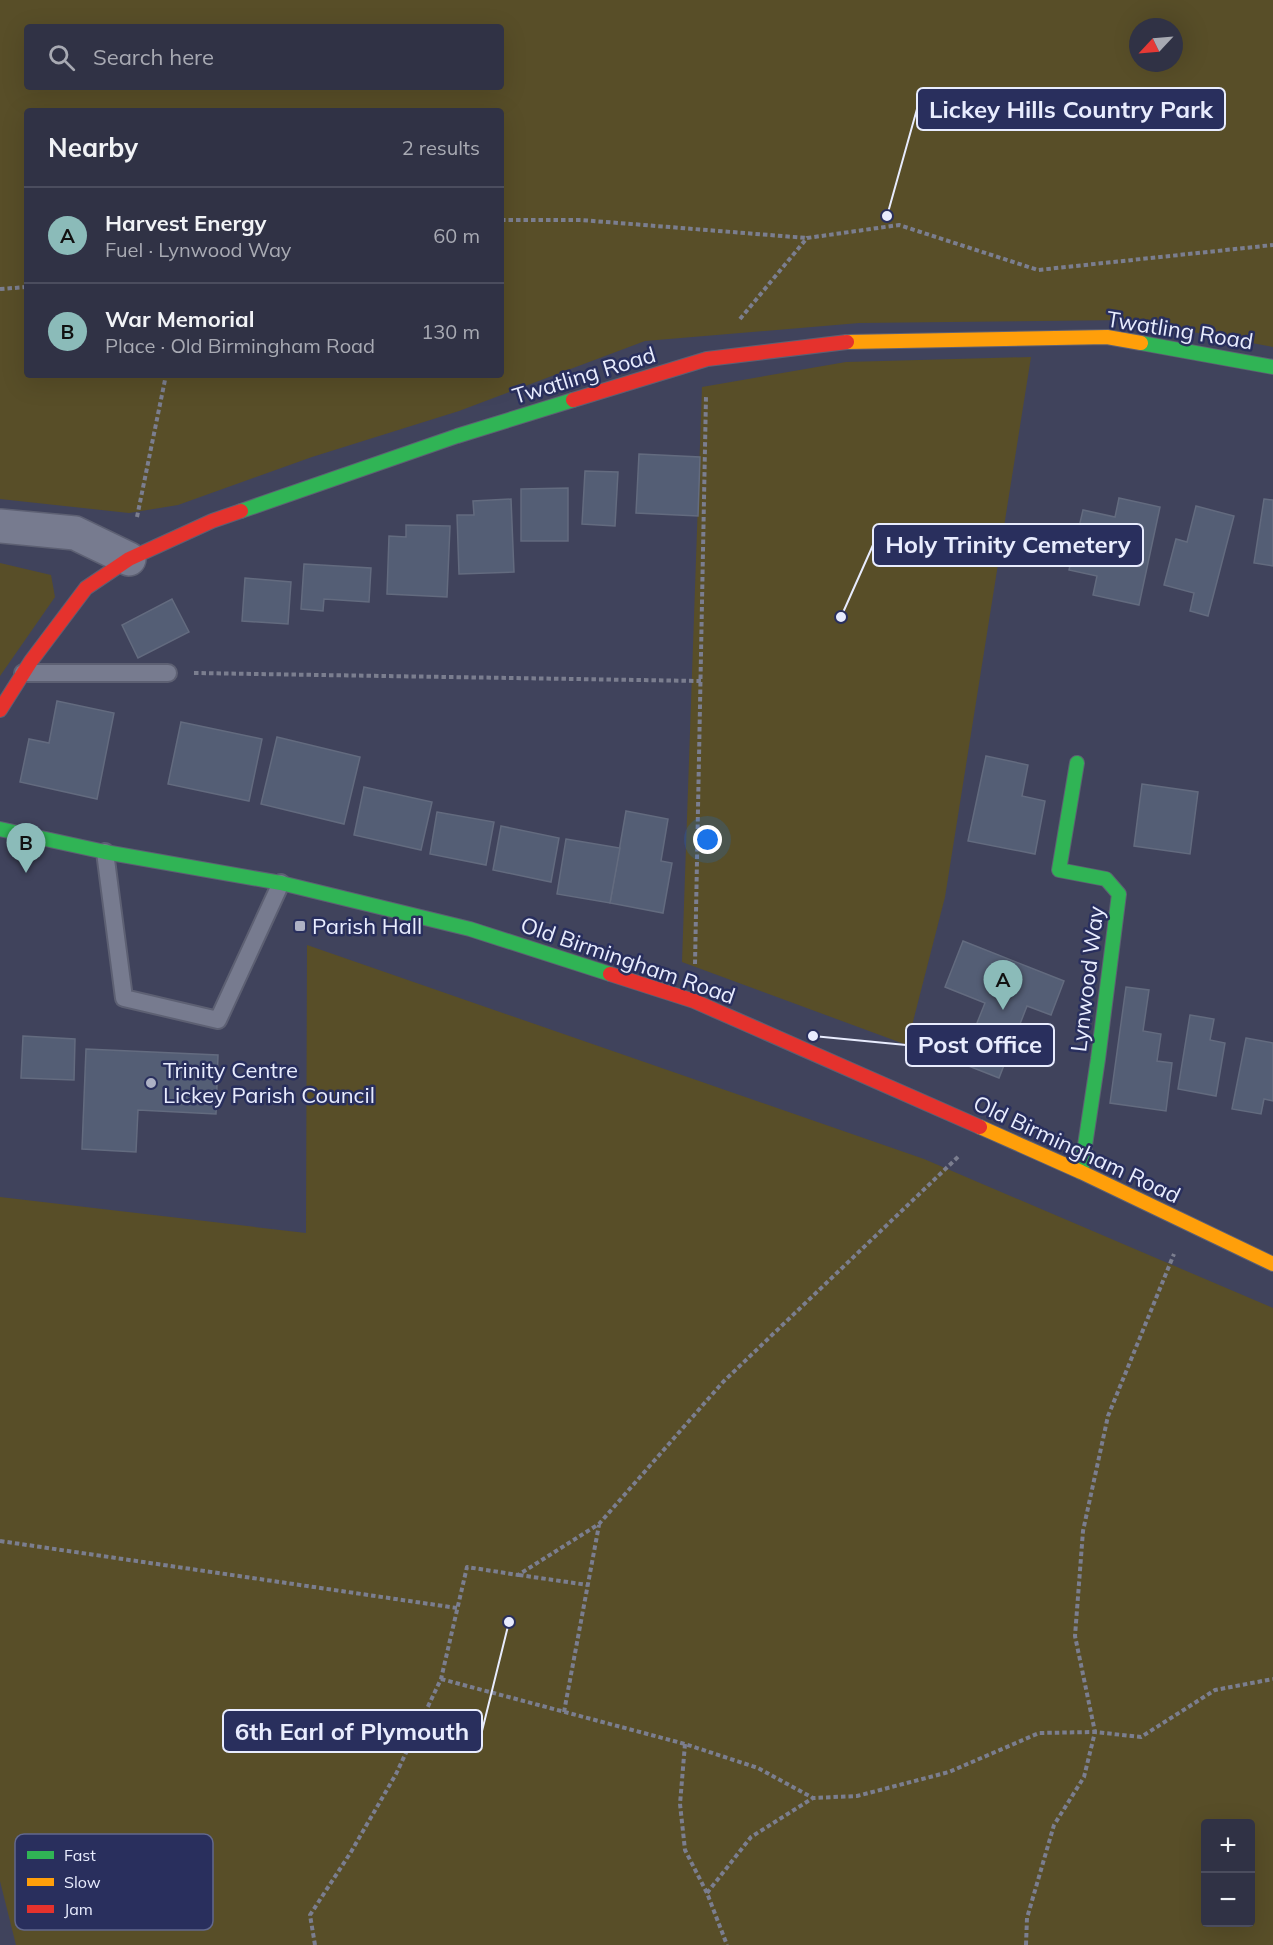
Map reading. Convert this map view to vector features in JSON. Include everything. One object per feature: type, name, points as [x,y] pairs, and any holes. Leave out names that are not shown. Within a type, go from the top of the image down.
[{"type":"street","name":"Twatling Road","points":[[0,710],[23,673],[86,588],[129,559],[212,521],[457,436],[707,359],[852,341],[1107,337],[1273,367]]},
{"type":"street","points":[[0,526],[75,533],[129,559]]},
{"type":"street","name":"Lynwood Way","points":[[1077,763],[1059,870],[1106,879],[1119,894],[1081,1172]]},
{"type":"street","name":"Old Birmingham Road","points":[[0,829],[105,852],[281,883],[470,928],[694,1001],[1081,1172],[1273,1264]]},
{"type":"lane","points":[[23,673],[168,673]]},
{"type":"lane","points":[[105,852],[124,998],[218,1020],[281,883]]},
{"type":"path","points":[[504,220],[581,220],[807,238],[899,225],[1038,270],[1273,245]]},
{"type":"path","points":[[694,1001],[707,359],[807,238]]},
{"type":"path","points":[[0,289],[24,287]]},
{"type":"path","points":[[129,559],[165,378]]},
{"type":"path","points":[[168,673],[700,681]]},
{"type":"path","points":[[518,1575],[599,1524],[723,1382],[986,1130]]},
{"type":"path","points":[[1026,1945],[1027,1917],[1054,1825],[1084,1777],[1095,1732],[1075,1636],[1083,1531],[1108,1416],[1186,1223]]},
{"type":"path","points":[[564,1712],[599,1524]]},
{"type":"path","points":[[0,1541],[457,1608]]},
{"type":"path","points":[[315,1945],[310,1915],[351,1852],[396,1774],[441,1679],[467,1567],[588,1585]]},
{"type":"path","points":[[441,1679],[685,1744],[758,1768],[813,1798]]},
{"type":"path","points":[[707,1893],[751,1837],[813,1798],[857,1796],[949,1772],[1039,1733],[1095,1732],[1140,1737],[1215,1690],[1273,1679]]},
{"type":"path","points":[[685,1744],[680,1804],[685,1850],[707,1893],[727,1945]]},
{"type":"shaded area","points":[[0,0],[1273,0],[1273,347],[1128,320],[859,323],[645,341],[459,411],[312,457],[178,505],[129,513],[0,499]]},
{"type":"shaded area","points":[[1031,357],[945,897],[907,1045],[682,962],[702,387],[846,362]]},
{"type":"shaded area","points":[[0,563],[51,575],[55,597],[0,676]]},
{"type":"shaded area","points":[[307,945],[924,1159],[1273,1308],[1273,1945],[16,1945],[0,1881],[0,1197],[306,1233]]},
{"type":"building","points":[[639,454],[700,457],[698,516],[636,513]]},
{"type":"building","points":[[585,471],[618,472],[615,526],[582,524]]},
{"type":"building","points":[[568,488],[568,541],[521,541],[521,489]]},
{"type":"building","points":[[1119,498],[1160,507],[1139,605],[1093,595],[1097,576],[1069,570],[1083,510],[1115,517]]},
{"type":"building","points":[[511,499],[514,572],[459,574],[457,515],[474,515],[473,501]]},
{"type":"building","points":[[1264,499],[1273,500],[1273,566],[1254,563]]},
{"type":"building","points":[[1196,506],[1234,516],[1208,616],[1190,611],[1194,593],[1164,585],[1176,539],[1187,542]]},
{"type":"building","points":[[406,525],[450,526],[447,597],[387,594],[389,536],[406,537]]},
{"type":"building","points":[[304,564],[371,568],[369,602],[324,599],[323,611],[301,609]]},
{"type":"building","points":[[245,578],[291,582],[288,624],[242,621]]},
{"type":"building","points":[[172,599],[189,632],[138,658],[122,625]]},
{"type":"building","points":[[57,701],[114,713],[97,799],[20,782],[29,739],[49,743]]},
{"type":"building","points":[[181,722],[262,739],[249,801],[168,784]]},
{"type":"building","points":[[277,737],[360,757],[344,824],[261,804]]},
{"type":"building","points":[[986,756],[1028,765],[1022,796],[1045,801],[1035,854],[968,841]]},
{"type":"building","points":[[1142,784],[1198,792],[1190,854],[1134,846]]},
{"type":"building","points":[[364,787],[432,802],[421,850],[354,835]]},
{"type":"building","points":[[626,811],[668,819],[661,861],[672,863],[663,913],[610,903]]},
{"type":"building","points":[[437,812],[494,822],[486,865],[430,854]]},
{"type":"building","points":[[501,826],[559,838],[551,882],[493,870]]},
{"type":"building","points":[[566,839],[620,848],[610,903],[557,894]]},
{"type":"building","points":[[963,941],[1064,981],[1051,1015],[1027,1006],[999,1078],[961,1063],[985,1003],[945,987]]},
{"type":"building","points":[[1126,987],[1149,990],[1143,1031],[1161,1034],[1157,1061],[1172,1063],[1166,1111],[1110,1103]]},
{"type":"building","points":[[1190,1015],[1214,1019],[1210,1040],[1225,1043],[1216,1096],[1178,1089]]},
{"type":"building","points":[[23,1036],[75,1039],[74,1080],[21,1078]]},
{"type":"building","points":[[1246,1038],[1273,1043],[1273,1101],[1264,1099],[1261,1114],[1232,1109]]},
{"type":"building","name":"Trinity Centre Lickey Parish Council","points":[[86,1049],[218,1055],[216,1114],[138,1110],[136,1152],[82,1149]]},
{"type":"traffic: fast","points":[[1141,343],[1273,367]]},
{"type":"traffic: fast","points":[[241,511],[457,436],[573,400]]},
{"type":"traffic: fast","points":[[1077,763],[1059,870],[1106,879],[1119,894],[1081,1172]]},
{"type":"traffic: fast","points":[[0,829],[105,852],[281,883],[470,929],[610,974]]},
{"type":"traffic: slow","points":[[847,342],[1107,337],[1141,343]]},
{"type":"traffic: slow","points":[[980,1127],[1081,1172],[1273,1264]]},
{"type":"traffic: jam","points":[[573,400],[707,359],[847,342]]},
{"type":"traffic: jam","points":[[0,710],[31,661],[86,588],[129,559],[212,521],[241,511]]},
{"type":"traffic: jam","points":[[610,974],[694,1001],[980,1127]]},
{"type":"place","name":"Lickey Hills Country Park","points":[[887,216]]},
{"type":"place","name":"Holy Trinity Cemetery","points":[[841,617]]},
{"type":"place","name":"War Memorial","points":[[26,873]]},
{"type":"place","name":"Parish Hall","points":[[300,926]]},
{"type":"place","name":"Harvest Energy","points":[[1003,1010]]},
{"type":"place","name":"Post Office","points":[[813,1036]]},
{"type":"place","name":"Trinity Centre Lickey Parish Council","points":[[151,1083]]},
{"type":"place","name":"6th Earl of Plymouth","points":[[509,1622]]}]
